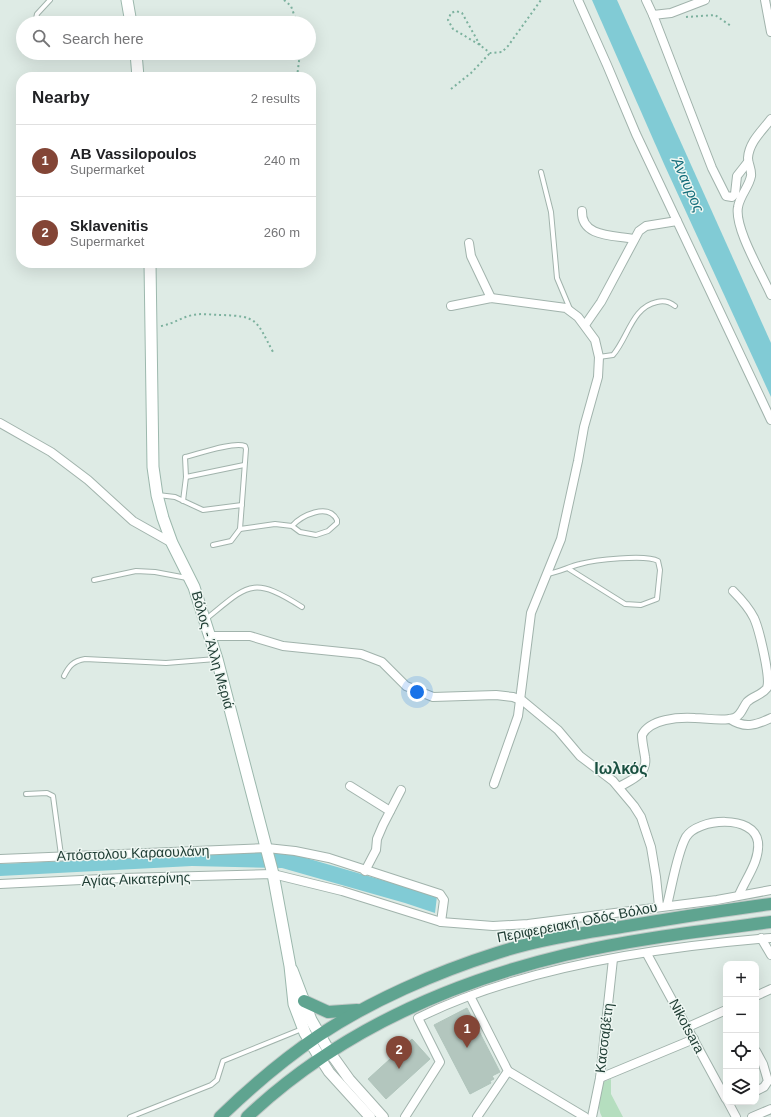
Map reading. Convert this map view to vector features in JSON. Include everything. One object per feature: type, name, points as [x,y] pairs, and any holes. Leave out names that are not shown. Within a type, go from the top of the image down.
[{"type":"main road","points":[[127,0],[130,16]]},
{"type":"main road","points":[[137,60],[138,72]]},
{"type":"main road","name":"Βόλος - Άλλη Μεριά","points":[[150,268],[153,467],[157,495],[172,543],[190,578],[211,636],[273,874],[290,966],[293,999],[303,1028],[315,1039],[325,1054]]},
{"type":"main road","name":"Περιφερειακή Οδός Βόλου","points":[[220,1117],[256,1084],[315,1039],[364,1010],[433,977],[496,953],[521,946],[694,914],[771,904]]},
{"type":"main road","points":[[247,1117],[325,1054],[410,1008],[443,994],[526,965],[566,955],[637,942],[771,922]]},
{"type":"main road","name":"Βόλος - Άλλη Μεριά","points":[[290,966],[297,980],[315,1039]]},
{"type":"main road","points":[[304,1001],[320,1010],[332,1013],[364,1010]]},
{"type":"street","points":[[578,0],[636,134],[771,420]]},
{"type":"street","points":[[646,0],[712,168],[726,196],[732,197],[735,194],[737,176],[748,162]]},
{"type":"street","points":[[653,15],[671,13],[704,0]]},
{"type":"street","points":[[765,0],[771,32]]},
{"type":"street","points":[[771,119],[751,146],[748,162],[751,176],[748,186],[739,202],[738,220],[771,295]]},
{"type":"street","points":[[582,211],[582,221],[591,231],[634,239]]},
{"type":"street","points":[[585,325],[601,302],[639,231],[646,226],[677,221]]},
{"type":"street","points":[[469,243],[471,256],[491,298]]},
{"type":"street","points":[[450,306],[491,298],[570,309],[585,325],[595,340],[600,357],[596,385],[584,427],[561,539],[531,613],[521,700],[517,720],[494,784]]},
{"type":"street","points":[[0,423],[51,452],[88,480],[133,521],[172,543]]},
{"type":"street","points":[[730,719],[739,715],[748,702],[765,690],[769,682],[769,674],[756,622],[749,609],[733,591]]},
{"type":"street","points":[[211,636],[250,636],[283,646],[361,654],[382,662],[406,686],[433,697],[496,695],[521,700],[558,730],[580,756],[619,787],[634,806],[645,827],[656,877],[659,906]]},
{"type":"street","points":[[619,787],[640,774],[644,768],[646,762],[642,735],[648,726],[666,721],[690,718],[730,719],[744,726],[752,725],[771,718]]},
{"type":"street","points":[[350,786],[390,811]]},
{"type":"street","points":[[365,871],[376,850],[377,838],[401,790]]},
{"type":"street","points":[[667,905],[678,861],[686,837],[699,827],[719,822],[744,825],[753,831],[758,841],[757,858],[739,895]]},
{"type":"street","name":"Απόστολου Καραουλάνη","points":[[0,859],[267,848],[295,851],[329,858],[365,871],[409,883],[440,894],[444,900],[441,922]]},
{"type":"street","name":"Αγίας Αικατερίνης","points":[[0,884],[273,874],[342,891],[441,922],[505,926],[771,890]]},
{"type":"street","points":[[762,938],[771,955]]},
{"type":"street","points":[[405,1117],[440,1062],[418,1018],[470,996],[541,975],[613,959],[771,938]]},
{"type":"street","name":"Nikotsara","points":[[647,954],[723,1091]]},
{"type":"street","name":"Κασσαβέτη","points":[[592,1117],[600,1078],[613,959]]},
{"type":"street","points":[[759,995],[771,989]]},
{"type":"street","points":[[470,996],[508,1071],[584,1117]]},
{"type":"street","points":[[688,1027],[723,1011]]},
{"type":"street","points":[[600,1078],[694,1039]]},
{"type":"street","points":[[325,1054],[329,1072],[370,1117]]},
{"type":"street","points":[[325,1054],[383,1117]]},
{"type":"street","points":[[759,1057],[768,1081],[764,1087],[759,1090]]},
{"type":"street","points":[[477,1117],[508,1071]]},
{"type":"street","name":"Nikotsara","points":[[730,1105],[736,1117]]},
{"type":"street","points":[[752,1117],[771,1109]]},
{"type":"lane","points":[[37,16],[50,0]]},
{"type":"lane","points":[[541,172],[551,207],[556,272],[559,285],[570,309]]},
{"type":"lane","points":[[600,357],[613,355],[633,321],[643,308],[659,301],[667,301],[675,306]]},
{"type":"lane","points":[[183,501],[186,477],[186,457],[229,446],[245,446],[240,529],[230,541],[213,545]]},
{"type":"lane","points":[[186,477],[244,465]]},
{"type":"lane","points":[[157,495],[168,495],[203,510],[242,505]]},
{"type":"lane","points":[[240,529],[275,524],[292,526],[300,532],[316,535],[332,528],[337,523],[337,520],[330,514],[313,512],[303,516],[292,526]]},
{"type":"lane","points":[[546,574],[587,563],[632,558],[653,559],[658,562],[660,570],[657,599],[641,605],[625,604],[569,569]]},
{"type":"lane","points":[[94,580],[136,571],[155,572],[171,576],[190,578]]},
{"type":"lane","points":[[206,620],[230,598],[239,593],[258,587],[273,590],[302,607]]},
{"type":"lane","points":[[64,676],[69,666],[78,661],[85,660],[166,663],[217,659]]},
{"type":"lane","points":[[26,794],[47,793],[53,796],[61,856]]},
{"type":"lane","points":[[130,1117],[211,1085],[217,1080],[223,1061],[303,1028]]},
{"type":"path","points":[[284,0],[291,6],[295,16]]},
{"type":"path","points":[[480,44],[462,13],[454,12],[449,15],[448,20],[453,29],[480,44],[490,53],[497,54],[504,50],[541,0]]},
{"type":"path","points":[[682,18],[715,15],[731,26]]},
{"type":"path","points":[[451,89],[471,74],[490,53]]},
{"type":"path","points":[[298,72],[299,60]]},
{"type":"path","points":[[152,327],[175,323],[193,315],[242,315],[254,321],[261,330],[273,352]]},
{"type":"green space","points":[[611,1079],[611,1094],[623,1117],[602,1117],[600,1113],[599,1109],[603,1082]]},
{"type":"water","name":"Άναυρος","points":[[592,0],[617,0],[771,343],[771,397],[664,164]]},
{"type":"water","points":[[282,851],[437,896],[435,913],[282,868],[192,866],[0,876],[0,864]]},
{"type":"building","points":[[467,1008],[500,1072],[492,1076],[494,1079],[490,1081],[491,1083],[470,1094],[434,1025]]},
{"type":"building","points":[[412,1039],[430,1059],[386,1099],[368,1079]]},
{"type":"place","name":"AB Vassilopoulos","points":[[467,1048]]},
{"type":"place","name":"Sklavenitis","points":[[399,1069]]},
{"type":"district","name":"Ιωλκός","points":[[621,768]]}]
